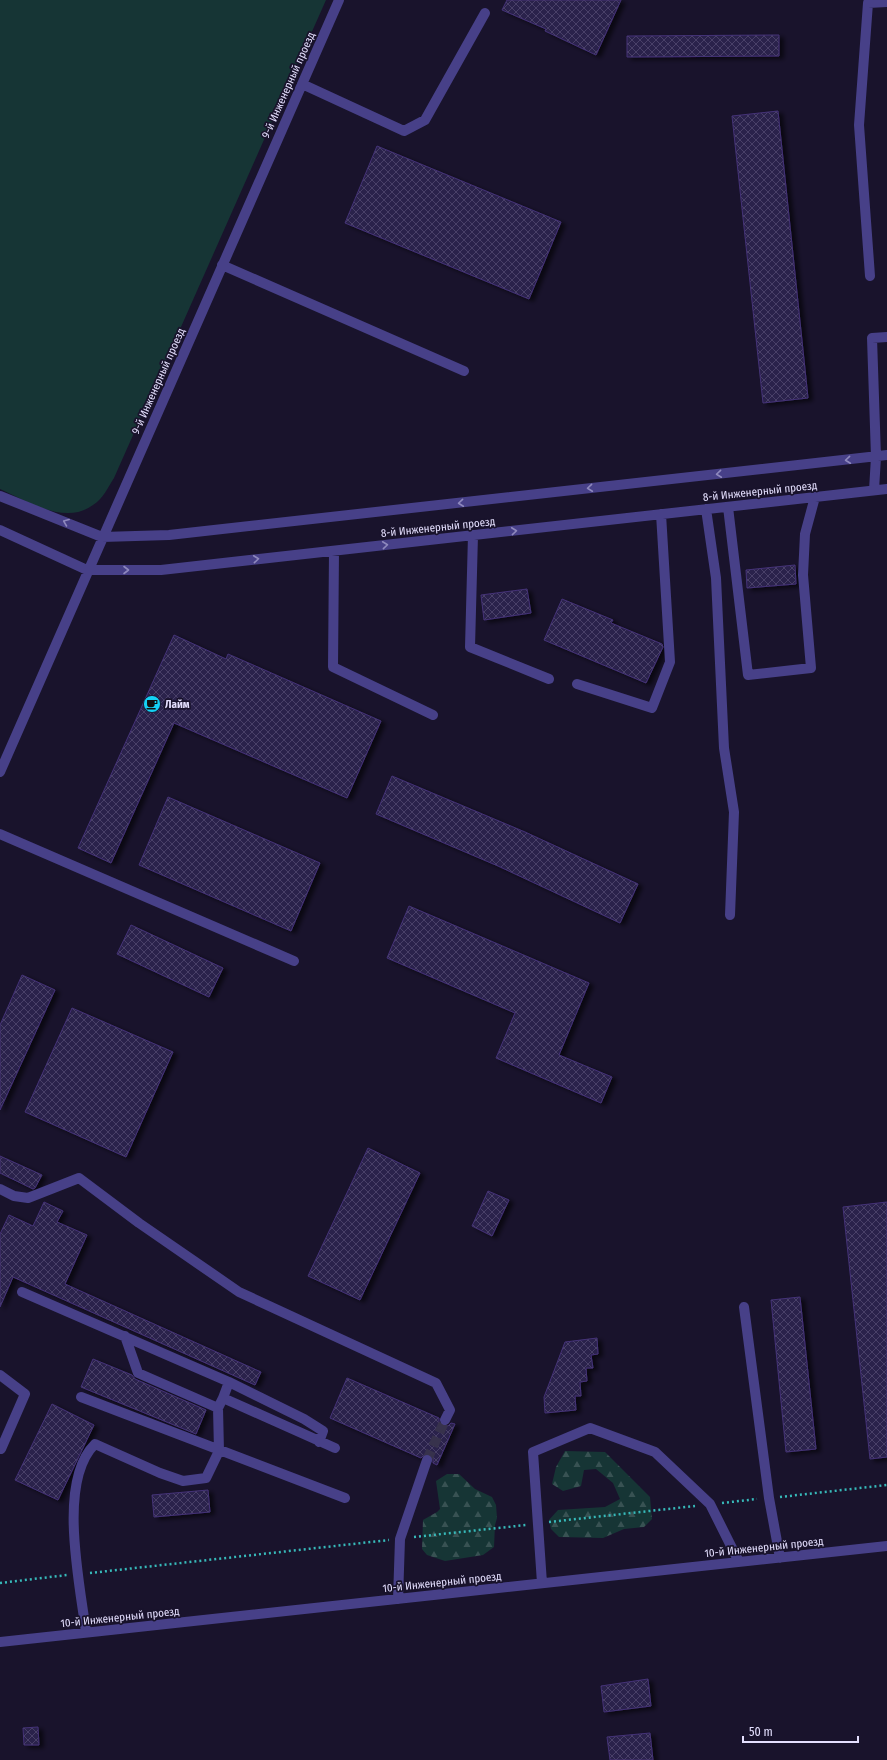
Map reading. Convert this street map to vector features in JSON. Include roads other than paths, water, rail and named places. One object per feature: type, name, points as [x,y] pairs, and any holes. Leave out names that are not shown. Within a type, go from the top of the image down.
[{"type":"street","name":"9-й Инженерный проезд","points":[[0,772],[87,570],[339,0]]},
{"type":"street","points":[[870,276],[860,125],[868,3],[887,2]]},
{"type":"street","points":[[302,84],[404,130],[425,120],[485,13]]},
{"type":"street","points":[[222,265],[464,371]]},
{"type":"street","points":[[874,490],[876,457],[872,338],[887,337]]},
{"type":"street","name":"8-й Инженерный проезд","points":[[0,496],[102,537],[169,535],[887,455]]},
{"type":"street","name":"8-й Инженерный проезд","points":[[0,530],[87,570],[161,570],[887,489]]},
{"type":"street","points":[[728,507],[748,675],[811,668],[803,574],[805,534],[816,497]]},
{"type":"street","points":[[706,509],[716,578],[724,748],[734,812],[730,914]]},
{"type":"street","points":[[577,684],[652,708],[670,662],[661,514]]},
{"type":"street","points":[[473,535],[470,647],[549,679]]},
{"type":"street","points":[[334,551],[333,667],[433,715]]},
{"type":"street","points":[[0,834],[294,961]]},
{"type":"street","points":[[0,1189],[14,1196],[28,1198],[79,1178],[139,1223],[239,1292],[436,1383],[450,1410],[445,1420]]},
{"type":"street","points":[[22,1292],[229,1382],[304,1419],[323,1431],[319,1442]]},
{"type":"street","points":[[744,1308],[769,1498],[780,1558]]},
{"type":"street","points":[[124,1336],[138,1373],[218,1408]]},
{"type":"street","points":[[0,1375],[25,1394],[2,1449]]},
{"type":"street","points":[[86,1632],[78,1574],[73,1518],[76,1483],[90,1450],[95,1444],[160,1473],[183,1481],[206,1478],[219,1451],[218,1408],[229,1382]]},
{"type":"street","points":[[81,1397],[345,1498]]},
{"type":"street","points":[[223,1398],[335,1448]]},
{"type":"street","points":[[542,1583],[533,1452],[590,1428],[655,1452],[710,1504],[739,1562]]},
{"type":"street","points":[[398,1599],[400,1539],[427,1460]]},
{"type":"street","name":"10-й Инженерный проезд","points":[[0,1642],[887,1546]]},
{"type":"tunnel","points":[[427,1460],[445,1420]]},
{"type":"place","name":"Лайм","points":[[152,704]]}]
